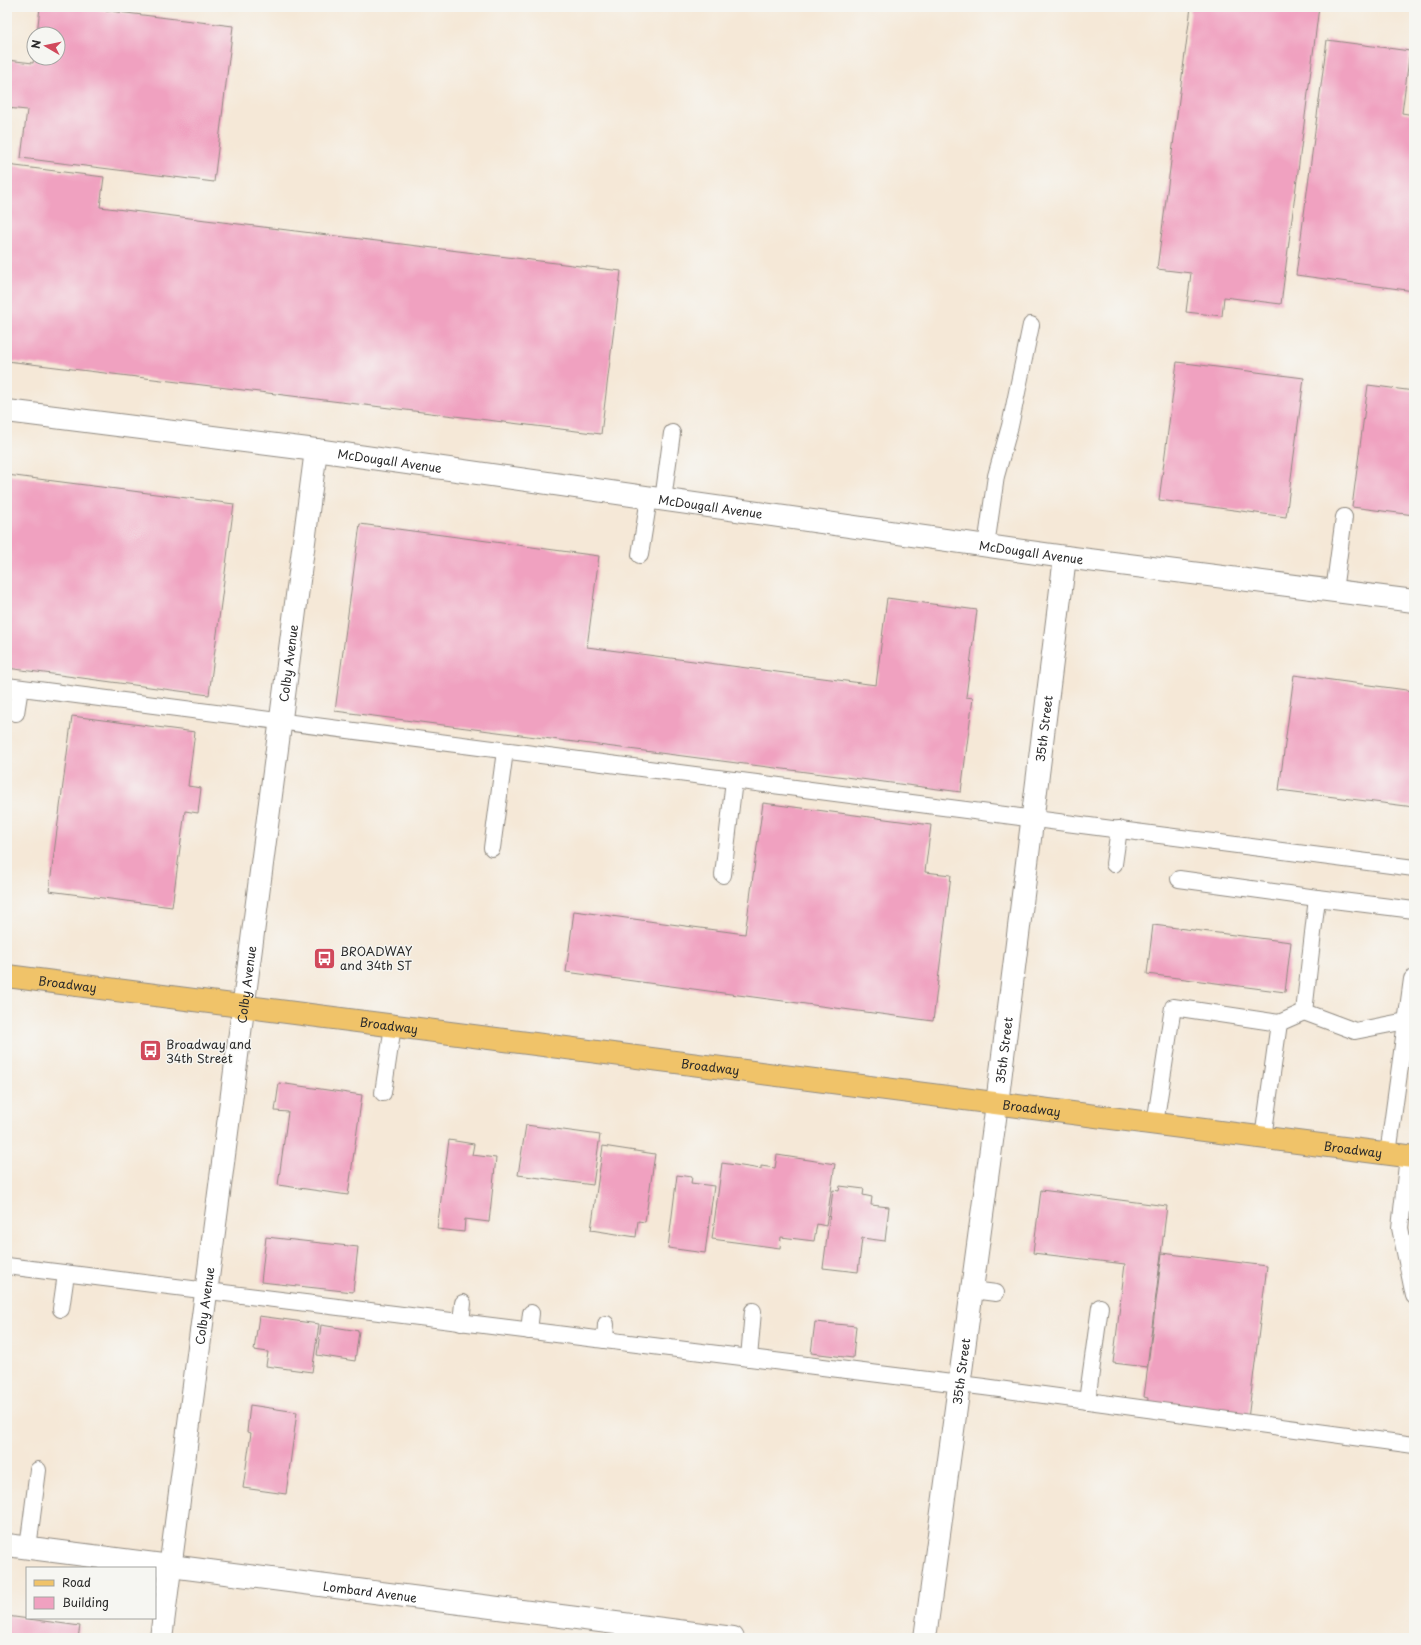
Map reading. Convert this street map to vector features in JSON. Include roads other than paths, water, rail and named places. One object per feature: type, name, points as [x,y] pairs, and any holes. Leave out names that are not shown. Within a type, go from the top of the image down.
[{"type":"main road","name":"Broadway","points":[[7,976],[1403,1156]]},
{"type":"street","name":"McDougall Avenue","points":[[7,411],[316,450],[1065,557],[1414,601]]},
{"type":"street","name":"Colby Avenue","points":[[161,1638],[316,450]]},
{"type":"street","name":"35th Street","points":[[925,1638],[997,1104],[1065,557]]},
{"type":"street","name":"Lombard Avenue","points":[[7,1545],[733,1638]]},
{"type":"lane","points":[[986,546],[996,476],[1010,426],[1031,325]]},
{"type":"lane","points":[[640,555],[672,434]]},
{"type":"lane","points":[[1334,591],[1344,518]]},
{"type":"lane","points":[[16,713],[13,687],[1414,868]]},
{"type":"lane","points":[[492,848],[505,751]]},
{"type":"lane","points":[[723,874],[734,780]]},
{"type":"lane","points":[[1114,864],[1119,829]]},
{"type":"lane","points":[[1178,879],[1414,910]]},
{"type":"lane","points":[[1304,1012],[1317,898]]},
{"type":"lane","points":[[1414,979],[1412,979],[1406,1021],[1400,1228],[1414,1296]]},
{"type":"lane","points":[[1155,1124],[1173,1007],[1279,1023],[1304,1012],[1355,1032],[1406,1021]]},
{"type":"lane","points":[[1263,1138],[1279,1023]]},
{"type":"lane","points":[[383,1092],[393,1026]]},
{"type":"lane","points":[[7,1266],[206,1292],[529,1331],[605,1332],[749,1358],[1087,1400],[1414,1445]]},
{"type":"lane","points":[[61,1309],[66,1274]]},
{"type":"lane","points":[[972,1290],[996,1293]]},
{"type":"lane","points":[[461,1323],[463,1303]]},
{"type":"lane","points":[[1087,1400],[1100,1307]]},
{"type":"lane","points":[[749,1358],[753,1311]]},
{"type":"lane","points":[[529,1331],[532,1313]]},
{"type":"lane","points":[[28,1548],[38,1470]]},
{"type":"place","name":"BROADWAY and 34th ST","points":[[325,958]]},
{"type":"place","name":"Broadway and 34th Street","points":[[150,1051]]}]
